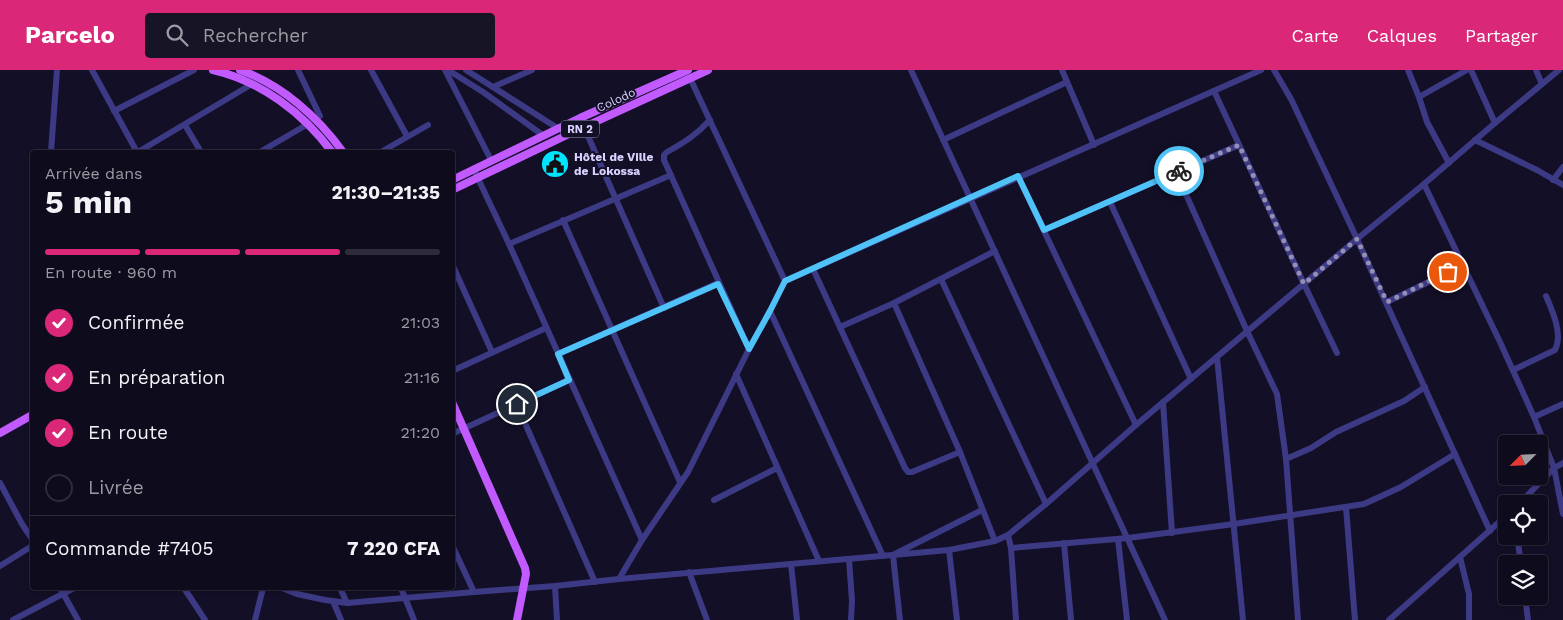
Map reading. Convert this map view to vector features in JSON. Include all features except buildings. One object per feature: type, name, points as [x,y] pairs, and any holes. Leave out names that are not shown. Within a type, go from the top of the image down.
[{"type":"main road","points":[[213,70],[252,84],[281,101],[326,131],[341,150]]},
{"type":"main road","points":[[242,70],[283,92],[312,122],[331,150]]},
{"type":"main road","name":"Colodo","points":[[455,179],[580,118],[688,72],[708,70]]},
{"type":"main road","name":"Colodo","points":[[455,189],[584,127],[688,72]]},
{"type":"main road","points":[[455,408],[525,568],[526,574],[517,620]]},
{"type":"main road","points":[[0,433],[30,417]]},
{"type":"street","points":[[51,150],[56,70]]},
{"type":"street","points":[[92,70],[136,150]]},
{"type":"street","points":[[114,111],[194,70]]},
{"type":"street","points":[[263,150],[320,116],[298,70]]},
{"type":"street","points":[[371,70],[407,136]]},
{"type":"street","points":[[446,70],[483,92],[544,136]]},
{"type":"street","points":[[446,70],[491,160]]},
{"type":"street","points":[[466,70],[559,129]]},
{"type":"street","points":[[493,87],[532,70]]},
{"type":"street","points":[[911,70],[1165,620]]},
{"type":"street","points":[[1062,70],[1094,145]]},
{"type":"street","points":[[619,578],[688,472],[736,374],[785,281],[1260,70]]},
{"type":"street","points":[[1274,70],[1291,99],[1387,302],[1490,531]]},
{"type":"street","points":[[1408,70],[1427,122],[1449,163]]},
{"type":"street","points":[[1419,97],[1467,70]]},
{"type":"street","points":[[1471,70],[1495,123]]},
{"type":"street","points":[[1536,70],[1542,84]]},
{"type":"street","points":[[287,590],[297,594],[347,603],[949,550],[995,542],[1008,535],[1046,504],[1191,378],[1559,70]]},
{"type":"street","points":[[688,72],[785,281]]},
{"type":"street","points":[[943,140],[1067,82]]},
{"type":"street","points":[[141,150],[252,84]]},
{"type":"street","points":[[1214,91],[1337,353]]},
{"type":"street","points":[[580,118],[664,308]]},
{"type":"street","points":[[710,120],[695,136],[664,155],[718,284],[749,349]]},
{"type":"street","points":[[185,125],[200,150]]},
{"type":"street","points":[[384,150],[428,125]]},
{"type":"street","points":[[1475,140],[1563,185]]},
{"type":"street","points":[[1044,230],[1239,145]]},
{"type":"street","points":[[1554,180],[1563,167]]},
{"type":"street","points":[[474,170],[642,540]]},
{"type":"street","points":[[1176,172],[1247,332],[1277,394],[1286,459],[1298,620]]},
{"type":"street","points":[[509,244],[671,175]]},
{"type":"street","points":[[1018,176],[1136,425]]},
{"type":"street","points":[[1424,184],[1464,265],[1534,418],[1554,468],[1563,514]]},
{"type":"street","points":[[1110,202],[1191,378]]},
{"type":"street","points":[[563,220],[680,482]]},
{"type":"street","points":[[840,327],[894,303],[995,251]]},
{"type":"street","points":[[1387,302],[1464,265]]},
{"type":"street","points":[[813,269],[908,472],[960,452]]},
{"type":"street","points":[[455,271],[492,352]]},
{"type":"street","points":[[941,279],[1046,504]]},
{"type":"street","points":[[558,354],[718,284]]},
{"type":"street","points":[[1512,370],[1555,350],[1559,346],[1562,338],[1560,330],[1546,296]]},
{"type":"street","points":[[894,303],[960,452],[995,542]]},
{"type":"street","points":[[770,311],[883,556]]},
{"type":"street","points":[[455,370],[546,328]]},
{"type":"street","points":[[1217,357],[1243,620]]},
{"type":"street","points":[[736,374],[819,561]]},
{"type":"street","points":[[455,433],[569,380]]},
{"type":"street","points":[[1286,459],[1311,448],[1336,432],[1404,401],[1425,387]]},
{"type":"street","points":[[1163,402],[1172,532]]},
{"type":"street","points":[[517,404],[595,582]]},
{"type":"street","points":[[1534,418],[1563,404]]},
{"type":"street","points":[[1011,548],[1128,538],[1364,504],[1401,487],[1455,454]]},
{"type":"street","points":[[1528,495],[1554,468],[1563,463]]},
{"type":"street","points":[[714,500],[777,468]]},
{"type":"street","points":[[0,484],[30,535]]},
{"type":"street","points":[[1346,507],[1356,620]]},
{"type":"street","points":[[893,555],[982,510]]},
{"type":"street","points":[[1388,620],[1498,524]]},
{"type":"street","points":[[1008,535],[1011,548],[1016,620]]},
{"type":"street","points":[[1118,539],[1127,620]]},
{"type":"street","points":[[1064,543],[1071,620]]},
{"type":"street","points":[[0,566],[30,547]]},
{"type":"street","points":[[949,550],[957,620]]},
{"type":"street","points":[[455,551],[474,592]]},
{"type":"street","points":[[893,555],[900,620]]},
{"type":"street","points":[[1460,556],[1469,594],[1469,620]]},
{"type":"street","points":[[849,559],[852,601],[851,620]]},
{"type":"street","points":[[791,564],[797,620]]},
{"type":"street","points":[[688,572],[707,620]]},
{"type":"street","points":[[555,586],[557,620]]},
{"type":"street","points":[[13,620],[61,590],[78,620]]},
{"type":"street","points":[[185,590],[205,620]]},
{"type":"street","points":[[255,620],[262,590]]},
{"type":"street","points":[[341,590],[347,603]]},
{"type":"street","points":[[403,590],[414,620]]},
{"type":"street","points":[[333,601],[341,620]]},
{"type":"street","points":[[1526,605],[1528,620]]},
{"type":"way so far","points":[[1179,171],[1239,145],[1304,284],[1357,239],[1387,302],[1448,272]]},
{"type":"place","name":"Hôtel de Ville de Lokossa","points":[[555,164]]},
{"type":"route","points":[[517,404],[569,380],[558,354],[718,284],[749,349],[785,281],[1018,176],[1044,230],[1179,171]]}]
